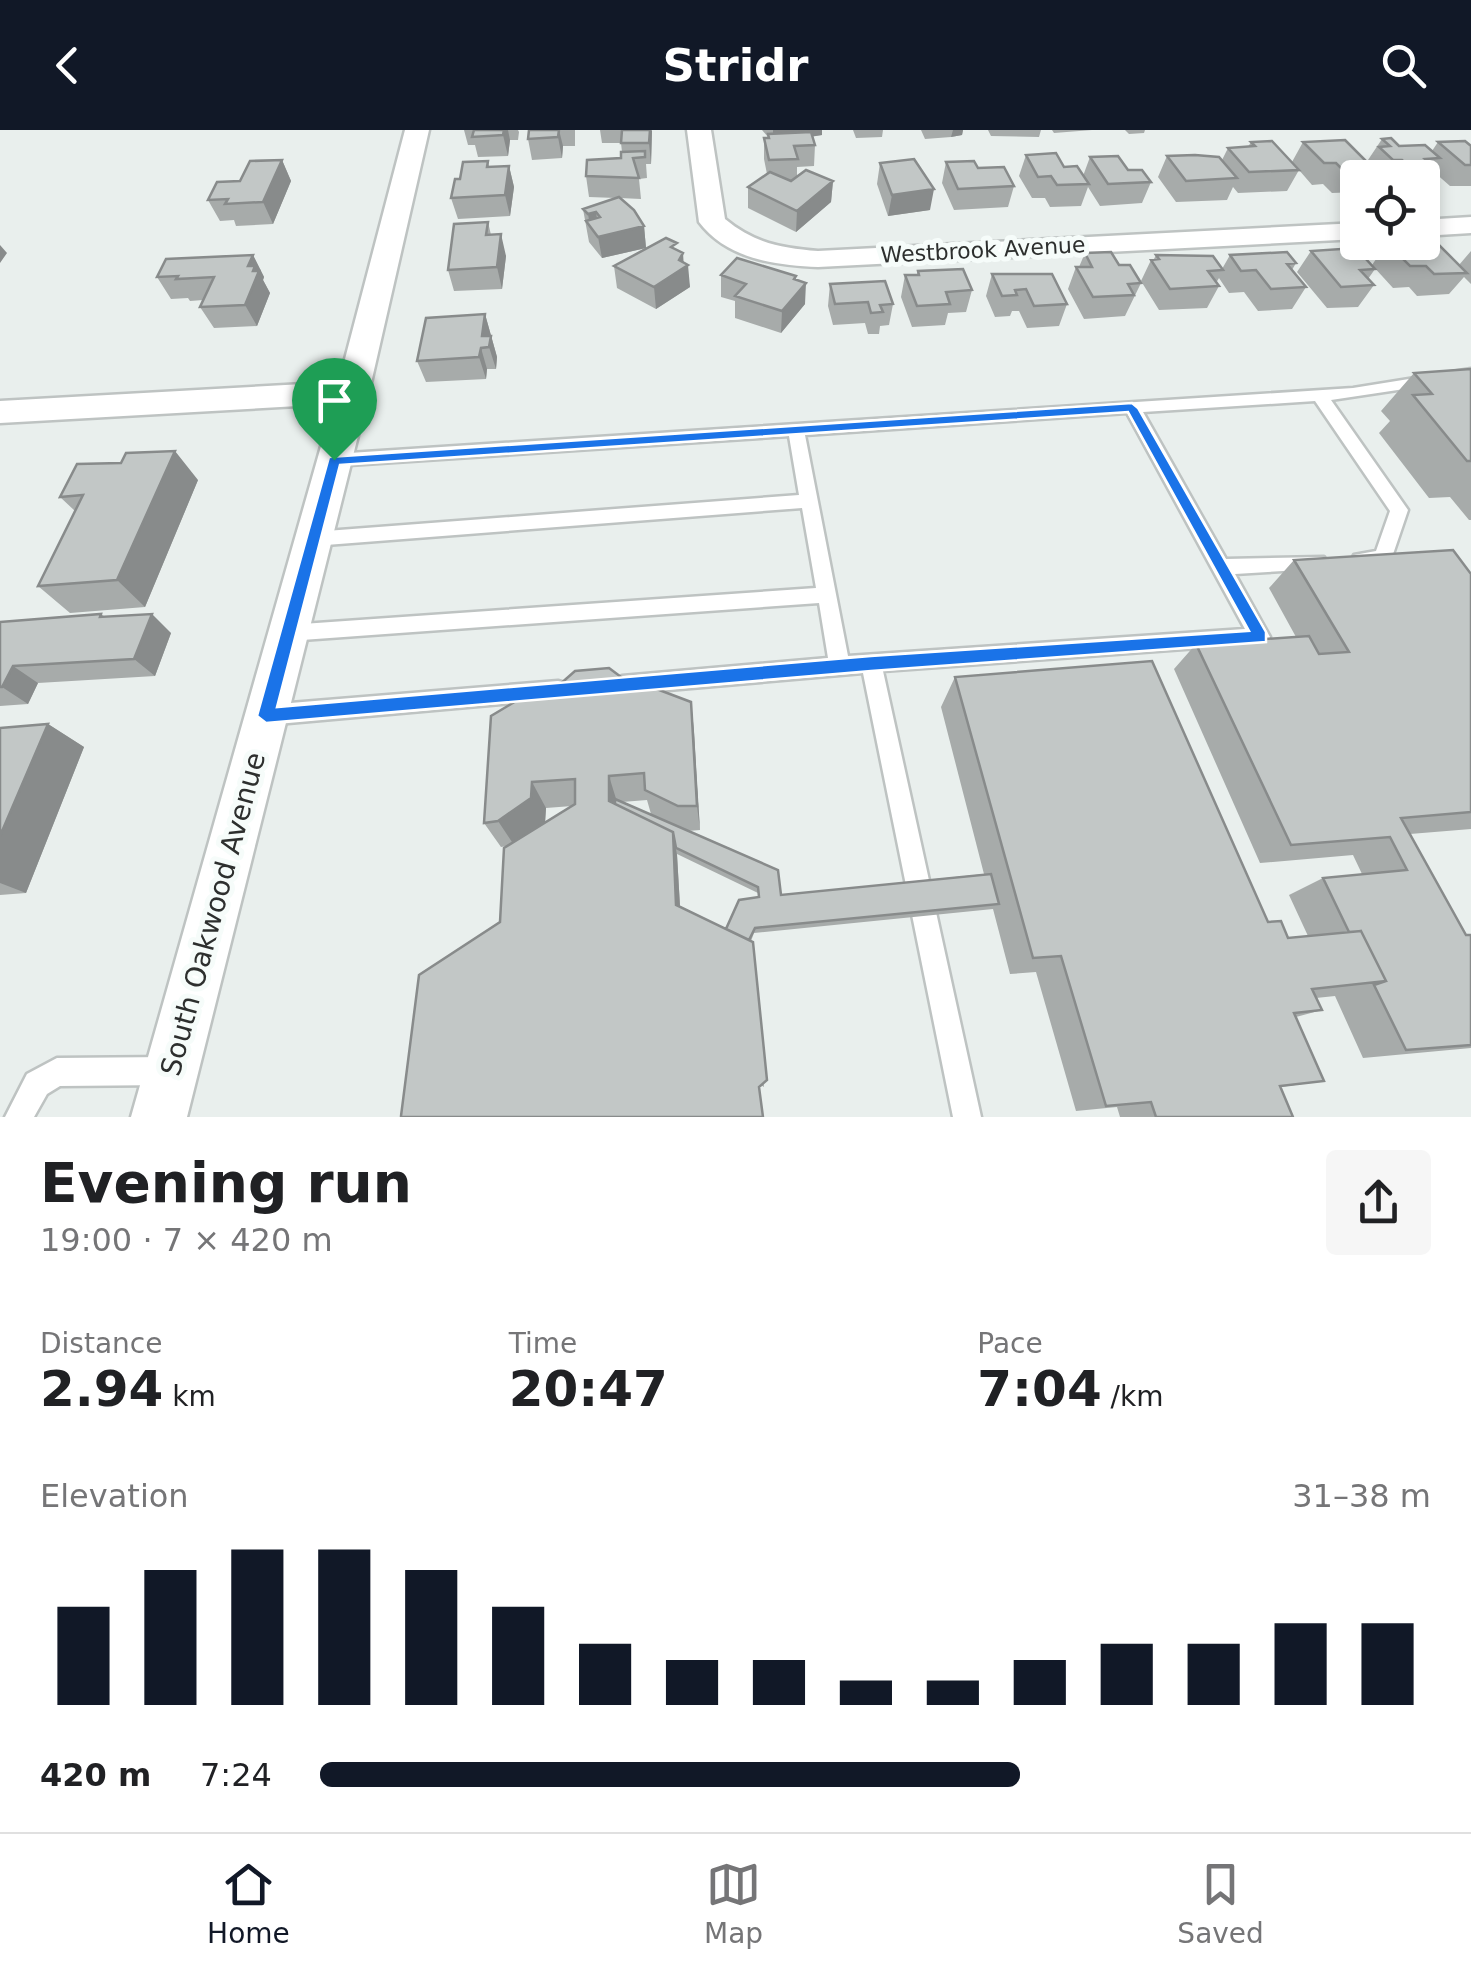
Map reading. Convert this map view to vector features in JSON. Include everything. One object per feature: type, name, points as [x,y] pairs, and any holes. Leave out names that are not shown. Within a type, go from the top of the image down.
[{"type":"street","name":"South Oakwood Avenue","points":[[165,1094],[352,392],[417,130]]},
{"type":"street","name":"Westbrook Avenue","points":[[699,130],[712,222],[738,245],[773,256],[818,259],[1340,232]]},
{"type":"street","points":[[1440,227],[1471,226]]},
{"type":"street","points":[[0,412],[352,392]]},
{"type":"lane","points":[[334,460],[1319,395],[1471,374]]},
{"type":"lane","points":[[1222,567],[1383,558],[1399,510],[1319,395]]},
{"type":"lane","points":[[266,716],[840,666],[1260,637],[1132,408]]},
{"type":"lane","points":[[796,430],[840,666]]},
{"type":"lane","points":[[313,539],[809,501]]},
{"type":"lane","points":[[288,633],[826,595]]},
{"type":"lane","points":[[871,664],[967,1117]]},
{"type":"lane","points":[[19,1117],[37,1084],[57,1072],[165,1094]]},
{"type":"building","points":[[474,130],[504,130],[503,135],[472,137]]},
{"type":"building","points":[[529,130],[559,130],[558,137],[528,139]]},
{"type":"building","points":[[622,130],[650,130],[649,143],[621,143]]},
{"type":"building","points":[[811,132],[815,145],[794,146],[798,159],[769,160],[764,138],[769,138],[768,134]]},
{"type":"building","points":[[1391,138],[1399,146],[1425,145],[1440,158],[1393,160],[1379,147],[1390,146],[1382,139]]},
{"type":"building","points":[[1345,140],[1365,160],[1340,160],[1340,167],[1324,163],[1303,142]]},
{"type":"building","points":[[1272,141],[1299,170],[1249,172],[1228,148],[1255,146],[1251,142]]},
{"type":"building","points":[[1465,141],[1471,146],[1471,165],[1465,165],[1438,142]]},
{"type":"building","points":[[645,151],[645,157],[633,158],[639,178],[586,176],[587,160],[621,158],[621,152]]},
{"type":"building","points":[[1056,153],[1064,167],[1077,166],[1089,184],[1057,185],[1051,176],[1038,177],[1026,155]]},
{"type":"building","points":[[1118,156],[1128,170],[1142,170],[1151,182],[1108,184],[1090,157]]},
{"type":"building","points":[[1167,156],[1219,157],[1237,178],[1186,181]]},
{"type":"building","points":[[914,159],[934,189],[892,195],[880,163]]},
{"type":"building","points":[[282,160],[263,202],[225,204],[228,199],[208,200],[217,182],[240,181],[250,161]]},
{"type":"building","points":[[488,161],[487,167],[509,166],[505,195],[451,198],[463,162]]},
{"type":"building","points":[[974,161],[978,168],[1004,167],[1014,186],[958,189],[946,162]]},
{"type":"building","points":[[806,170],[833,181],[797,211],[748,187],[770,172],[791,181]]},
{"type":"building","points":[[619,197],[644,226],[598,237],[586,221],[600,217],[583,209]]},
{"type":"building","points":[[488,222],[486,235],[501,234],[497,267],[448,270],[454,224]]},
{"type":"building","points":[[666,238],[677,243],[671,247],[683,253],[679,260],[688,265],[654,287],[614,266]]},
{"type":"building","points":[[1440,246],[1467,273],[1434,274],[1426,266],[1410,266],[1404,260],[1440,260]]},
{"type":"building","points":[[1340,249],[1340,260],[1367,260],[1375,269],[1360,270],[1374,285],[1341,287],[1311,251]]},
{"type":"building","points":[[1111,252],[1119,265],[1130,265],[1141,283],[1128,284],[1134,295],[1093,297],[1076,267],[1092,267],[1085,253]]},
{"type":"building","points":[[1287,252],[1296,263],[1287,264],[1306,287],[1271,289],[1256,270],[1241,271],[1230,255]]},
{"type":"building","points":[[253,255],[248,266],[259,271],[245,305],[200,307],[214,277],[157,277],[166,259]]},
{"type":"building","points":[[1156,255],[1213,256],[1223,270],[1208,271],[1219,286],[1170,289],[1151,260],[1159,259]]},
{"type":"building","points":[[737,258],[796,276],[794,279],[806,283],[782,311],[735,296],[746,284],[721,275]]},
{"type":"building","points":[[963,269],[972,290],[946,292],[950,304],[917,306],[905,275]]},
{"type":"building","points":[[992,274],[1052,274],[1067,304],[1034,306],[1026,289],[1015,290],[1017,295],[1002,296]]},
{"type":"building","points":[[885,281],[893,304],[880,305],[883,312],[871,313],[868,302],[835,304],[830,284]]},
{"type":"building","points":[[485,314],[482,336],[491,336],[489,347],[481,348],[479,357],[417,361],[426,318]]},
{"type":"building","points":[[1471,369],[1471,461],[1467,461],[1413,395],[1432,394],[1414,373]]},
{"type":"building","points":[[175,451],[117,580],[38,586],[83,495],[60,497],[77,464],[121,463],[126,453]]},
{"type":"building","points":[[1453,550],[1471,574],[1471,812],[1401,818],[1466,935],[1471,935],[1471,1045],[1406,1050],[1374,985],[1386,981],[1361,931],[1349,932],[1323,878],[1407,870],[1390,837],[1291,845],[1196,644],[1309,636],[1319,654],[1349,652],[1294,560]]},
{"type":"building","points":[[101,614],[100,617],[152,614],[134,659],[13,666],[0,687],[0,622]]},
{"type":"building","points":[[1152,661],[1268,922],[1281,921],[1288,938],[1361,931],[1386,981],[1312,989],[1322,1010],[1294,1013],[1324,1081],[1280,1086],[1293,1117],[1156,1117],[1151,1102],[1106,1106],[1061,956],[1033,958],[955,677]]},
{"type":"building","points":[[609,668],[625,680],[645,679],[646,685],[691,702],[697,806],[678,806],[645,790],[644,773],[609,776],[609,801],[673,832],[676,905],[753,942],[767,1080],[759,1087],[763,1117],[403,1117],[419,975],[500,922],[504,848],[575,804],[575,779],[532,782],[531,798],[498,821],[484,823],[491,716],[536,689],[558,686],[575,671]]},
{"type":"building","points":[[48,724],[0,836],[0,728]]},
{"type":"building","points":[[615,799],[778,870],[781,895],[991,874],[999,904],[755,928],[749,940],[726,929],[739,900],[759,897],[758,887],[676,848],[673,832],[615,804]]},
{"type":"route","points":[[1132,408],[1260,637],[871,664],[266,716],[334,460],[1132,408]]}]
